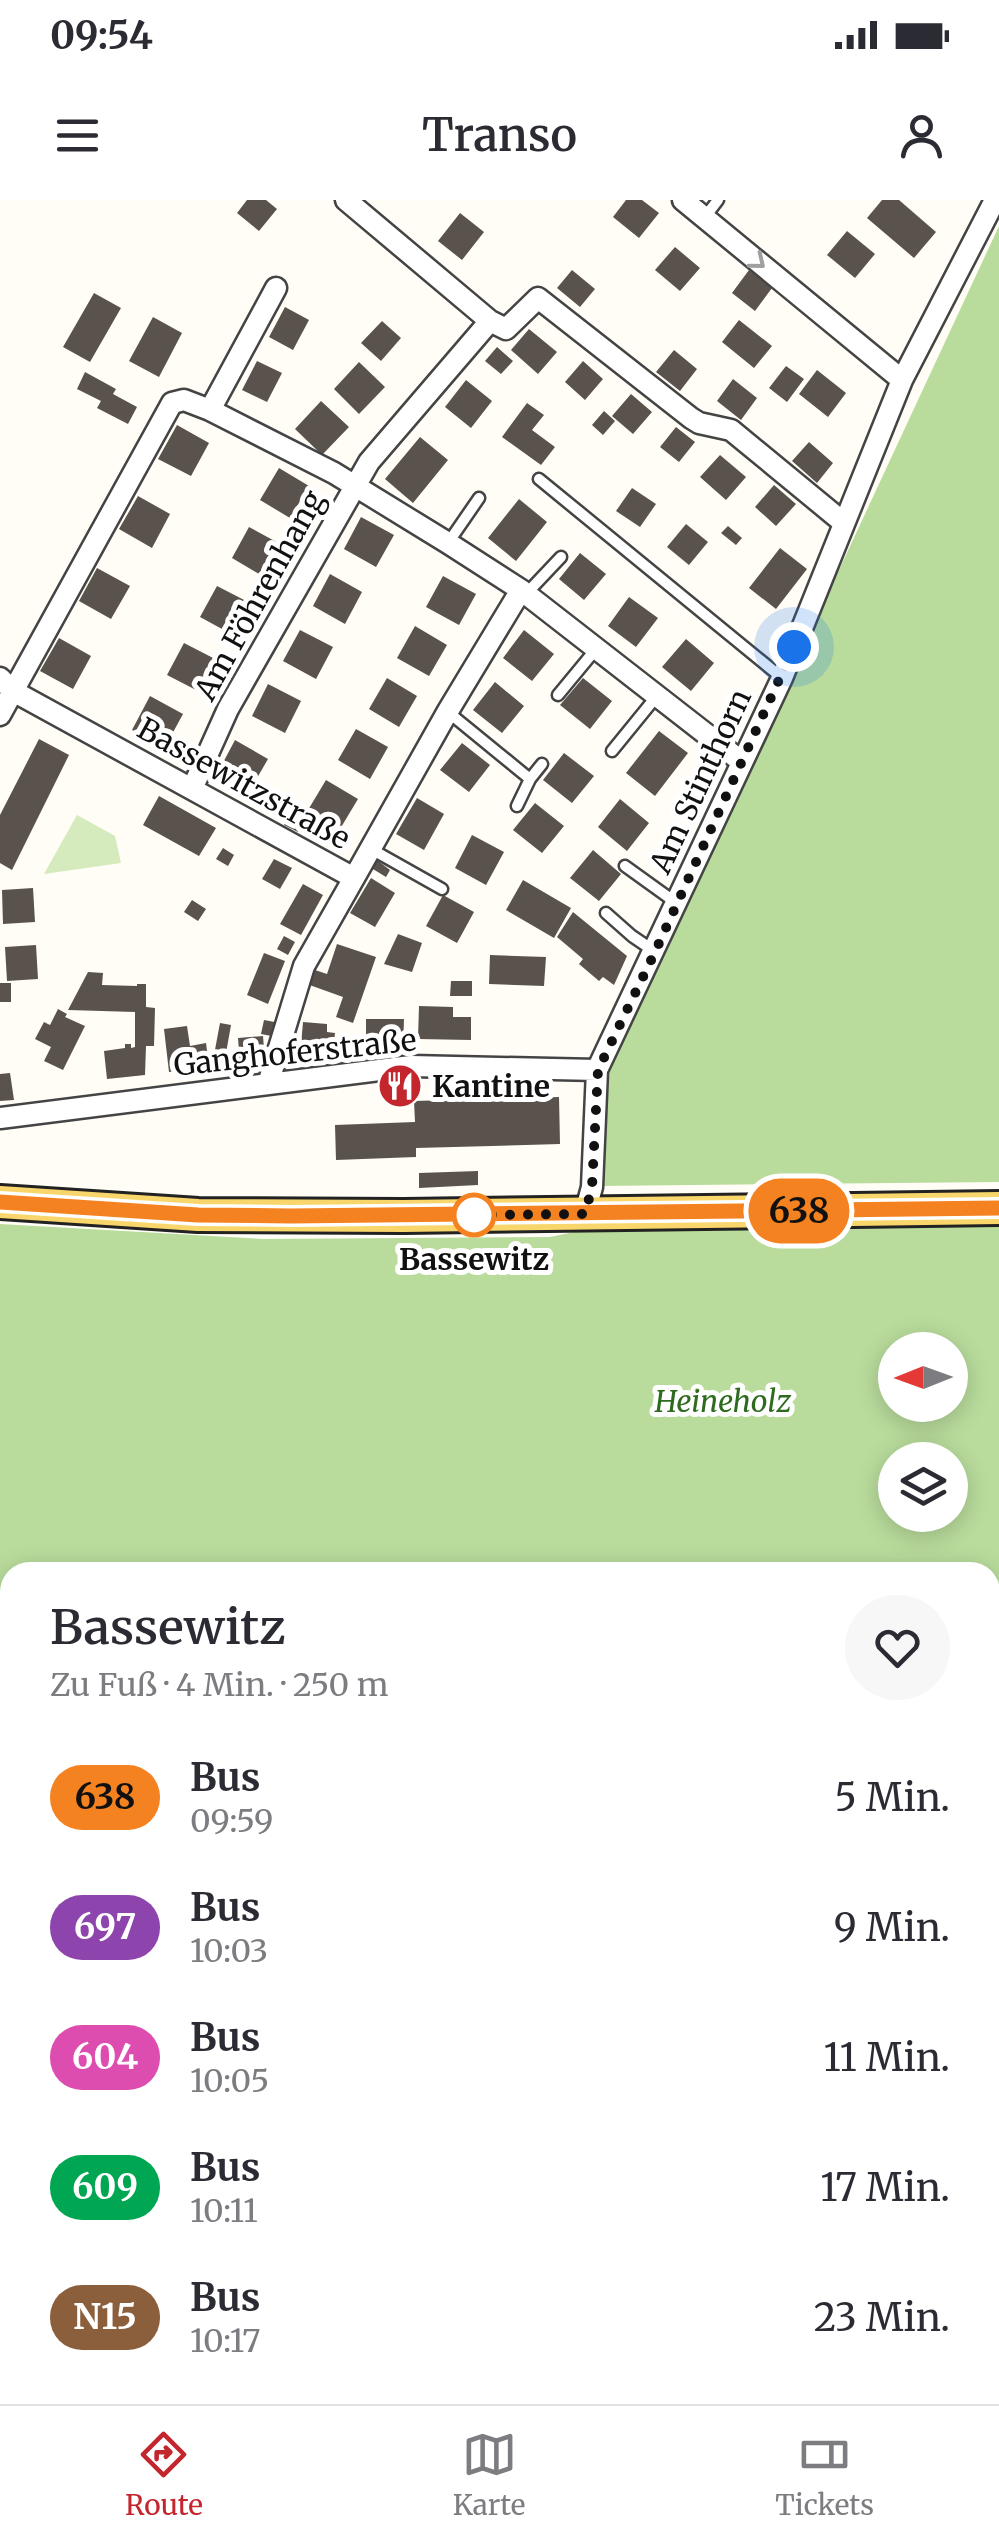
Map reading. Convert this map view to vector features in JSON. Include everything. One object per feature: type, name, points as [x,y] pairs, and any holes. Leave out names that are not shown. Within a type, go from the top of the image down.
[{"type":"main road","points":[[0,1202],[198,1215],[999,1208]]},
{"type":"street","points":[[346,200],[490,321],[506,329],[538,298],[691,418],[731,430],[844,523]]},
{"type":"street","points":[[683,200],[902,380]]},
{"type":"street","name":"Am Stinthorn","points":[[585,1214],[592,1187],[598,1070],[782,678],[902,380],[995,200]]},
{"type":"street","points":[[210,410],[276,288]]},
{"type":"street","name":"Am Föhrenhang","points":[[192,788],[228,709],[369,462],[490,321]]},
{"type":"street","name":"Am Föhrenhang","points":[[0,716],[7,685],[172,403],[184,400],[210,410],[355,486]]},
{"type":"street","points":[[355,486],[524,592],[742,762]]},
{"type":"street","points":[[354,878],[448,711],[524,592]]},
{"type":"street","name":"Bassewitzstraße","points":[[7,685],[354,878],[304,966],[268,1084]]},
{"type":"street","name":"Ganghoferstraße","points":[[0,1118],[412,1066],[598,1070]]},
{"type":"lane","points":[[704,218],[718,200]]},
{"type":"lane","points":[[539,479],[782,678]]},
{"type":"lane","points":[[448,542],[479,498]]},
{"type":"lane","points":[[524,592],[561,557]]},
{"type":"lane","points":[[558,695],[596,649]]},
{"type":"lane","points":[[612,750],[656,696]]},
{"type":"lane","points":[[448,711],[530,780]]},
{"type":"lane","points":[[516,806],[542,764]]},
{"type":"lane","points":[[371,849],[442,889]]},
{"type":"lane","points":[[626,866],[676,902]]},
{"type":"lane","points":[[606,913],[655,952]]},
{"type":"green space","points":[[999,226],[999,1182],[598,1186],[610,1062]]},
{"type":"green space","points":[[77,815],[115,836],[121,863],[44,874]]},
{"type":"green space","name":"Heineholz","points":[[0,1224],[264,1239],[550,1237],[579,1231],[999,1226],[999,1562],[0,1562]]},
{"type":"building","points":[[247,200],[266,200],[277,209],[259,231],[237,213]]},
{"type":"building","points":[[626,200],[642,200],[659,213],[639,238],[613,217]]},
{"type":"building","points":[[882,200],[899,200],[936,232],[914,258],[867,218]]},
{"type":"building","points":[[460,213],[484,232],[462,260],[438,241]]},
{"type":"building","points":[[847,231],[875,254],[855,278],[827,255]]},
{"type":"building","points":[[675,247],[700,268],[680,291],[655,270]]},
{"type":"building","points":[[572,270],[595,289],[580,307],[557,288]]},
{"type":"building","points":[[749,270],[772,288],[755,311],[732,293]]},
{"type":"building","points":[[94,293],[121,308],[90,362],[63,347]]},
{"type":"building","points":[[285,307],[309,320],[293,350],[269,337]]},
{"type":"building","points":[[153,317],[182,333],[159,377],[129,361]]},
{"type":"building","points":[[739,320],[772,346],[754,368],[722,342]]},
{"type":"building","points":[[382,321],[401,338],[381,361],[361,343]]},
{"type":"building","points":[[529,329],[557,352],[538,374],[511,350]]},
{"type":"building","points":[[497,347],[513,361],[501,374],[485,361]]},
{"type":"building","points":[[674,350],[697,369],[680,391],[656,372]]},
{"type":"building","points":[[257,361],[282,373],[267,402],[242,390]]},
{"type":"building","points":[[583,361],[603,379],[585,400],[565,382]]},
{"type":"building","points":[[359,362],[385,387],[359,414],[334,389]]},
{"type":"building","points":[[786,366],[804,379],[787,402],[769,388]]},
{"type":"building","points":[[817,370],[846,393],[828,417],[799,394]]},
{"type":"building","points":[[85,372],[116,389],[113,394],[137,407],[128,424],[97,408],[101,401],[77,389]]},
{"type":"building","points":[[733,379],[757,398],[741,420],[717,401]]},
{"type":"building","points":[[466,380],[492,401],[471,428],[445,407]]},
{"type":"building","points":[[631,394],[652,412],[633,434],[612,416]]},
{"type":"building","points":[[321,401],[349,427],[322,455],[295,429]]},
{"type":"building","points":[[527,403],[544,415],[532,430],[555,447],[541,465],[502,437]]},
{"type":"building","points":[[604,411],[615,421],[603,435],[592,425]]},
{"type":"building","points":[[177,425],[209,443],[191,476],[158,459]]},
{"type":"building","points":[[676,427],[695,442],[679,462],[660,447]]},
{"type":"building","points":[[420,437],[448,460],[413,503],[385,479]]},
{"type":"building","points":[[809,442],[833,463],[817,483],[792,461]]},
{"type":"building","points":[[720,455],[746,477],[726,500],[700,477]]},
{"type":"building","points":[[279,468],[309,486],[290,518],[260,500]]},
{"type":"building","points":[[774,485],[796,504],[776,526],[755,507]]},
{"type":"building","points":[[632,488],[656,504],[640,527],[616,511]]},
{"type":"building","points":[[138,496],[170,514],[152,548],[119,529]]},
{"type":"building","points":[[519,499],[547,522],[516,561],[488,538]]},
{"type":"building","points":[[361,517],[394,535],[376,567],[344,549]]},
{"type":"building","points":[[686,524],[708,542],[689,565],[667,547]]},
{"type":"building","points":[[728,526],[742,538],[736,545],[721,533]]},
{"type":"building","points":[[249,527],[282,545],[264,577],[232,558]]},
{"type":"building","points":[[780,548],[807,569],[776,609],[749,588]]},
{"type":"building","points":[[580,553],[606,574],[584,600],[559,579]]},
{"type":"building","points":[[97,568],[130,586],[111,619],[79,601]]},
{"type":"building","points":[[330,574],[362,592],[345,624],[313,606]]},
{"type":"building","points":[[443,576],[476,594],[459,625],[426,607]]},
{"type":"building","points":[[217,586],[250,603],[233,635],[200,617]]},
{"type":"building","points":[[629,597],[658,618],[636,647],[608,626]]},
{"type":"building","points":[[415,626],[447,645],[429,676],[397,658]]},
{"type":"building","points":[[300,630],[333,647],[316,679],[283,661]]},
{"type":"building","points":[[524,630],[554,654],[532,681],[503,658]]},
{"type":"building","points":[[59,638],[91,656],[73,689],[40,671]]},
{"type":"building","points":[[686,639],[714,663],[691,691],[662,667]]},
{"type":"building","points":[[184,643],[217,660],[200,692],[167,675]]},
{"type":"building","points":[[387,678],[417,696],[399,727],[369,709]]},
{"type":"building","points":[[583,678],[612,701],[590,729],[560,705]]},
{"type":"building","points":[[495,682],[524,706],[502,733],[473,710]]},
{"type":"building","points":[[268,684],[301,701],[285,733],[252,716]]},
{"type":"building","points":[[150,696],[183,714],[165,747],[132,730]]},
{"type":"building","points":[[356,729],[388,747],[370,779],[338,760]]},
{"type":"building","points":[[659,731],[688,753],[655,796],[626,773]]},
{"type":"building","points":[[39,739],[69,755],[12,870],[0,863],[0,815]]},
{"type":"building","points":[[235,740],[268,759],[249,792],[217,774]]},
{"type":"building","points":[[462,743],[490,765],[469,792],[440,770]]},
{"type":"building","points":[[564,753],[594,776],[572,803],[543,780]]},
{"type":"building","points":[[326,780],[358,799],[340,829],[308,810]]},
{"type":"building","points":[[159,796],[216,828],[199,856],[143,825]]},
{"type":"building","points":[[417,798],[444,814],[424,850],[396,834]]},
{"type":"building","points":[[620,799],[649,823],[627,851],[598,827]]},
{"type":"building","points":[[535,803],[564,826],[542,853],[513,830]]},
{"type":"building","points":[[293,808],[307,816],[298,832],[284,825]]},
{"type":"building","points":[[472,835],[504,852],[486,885],[455,868]]},
{"type":"building","points":[[223,848],[234,855],[228,866],[216,859]]},
{"type":"building","points":[[593,850],[621,874],[599,901],[570,878]]},
{"type":"building","points":[[373,857],[390,870],[386,877],[368,866]]},
{"type":"building","points":[[274,859],[292,868],[280,889],[262,879]]},
{"type":"building","points":[[371,878],[395,893],[375,927],[350,913]]},
{"type":"building","points":[[523,880],[571,908],[554,938],[506,910]]},
{"type":"building","points":[[303,884],[323,895],[301,935],[280,924]]},
{"type":"building","points":[[33,888],[35,922],[3,924],[2,890]]},
{"type":"building","points":[[443,895],[474,912],[457,943],[426,926]]},
{"type":"building","points":[[192,900],[206,909],[198,921],[184,912]]},
{"type":"building","points":[[573,912],[627,956],[614,985],[603,977],[599,981],[579,964],[583,959],[557,937]]},
{"type":"building","points":[[398,934],[422,943],[412,972],[384,964]]},
{"type":"building","points":[[284,936],[295,942],[288,955],[277,949]]},
{"type":"building","points":[[337,944],[376,957],[353,1023],[336,1017],[343,997],[304,983],[309,968],[327,974]]},
{"type":"building","points":[[36,945],[38,979],[7,981],[5,947]]},
{"type":"building","points":[[264,953],[285,961],[268,1004],[247,995]]},
{"type":"building","points":[[490,955],[546,957],[544,986],[489,984]]},
{"type":"building","points":[[88,972],[103,973],[102,985],[146,984],[146,1007],[155,1008],[154,1046],[146,1046],[145,1075],[107,1079],[104,1051],[125,1048],[125,1044],[135,1047],[135,1012],[68,1010]]},
{"type":"building","points":[[451,981],[472,981],[472,996],[450,996]]},
{"type":"building","points":[[0,983],[11,983],[11,1002],[0,1002]]},
{"type":"building","points":[[419,1006],[453,1007],[453,1017],[471,1017],[471,1040],[418,1039]]},
{"type":"building","points":[[58,1009],[67,1014],[65,1017],[85,1026],[63,1070],[44,1061],[51,1047],[35,1039],[44,1022],[50,1025]]},
{"type":"building","points":[[366,1019],[404,1019],[403,1050],[366,1049]]},
{"type":"building","points":[[264,1020],[280,1023],[277,1037],[261,1034]]},
{"type":"building","points":[[303,1022],[327,1024],[327,1032],[335,1033],[332,1060],[300,1057]]},
{"type":"building","points":[[220,1023],[231,1025],[226,1053],[214,1055]]},
{"type":"building","points":[[187,1026],[190,1046],[206,1043],[209,1067],[169,1072],[164,1029]]},
{"type":"building","points":[[263,1036],[265,1061],[240,1064],[238,1038]]},
{"type":"building","points":[[10,1073],[14,1100],[0,1101],[0,1074]]},
{"type":"building","points":[[559,1097],[560,1144],[416,1148],[416,1157],[336,1160],[335,1125],[415,1122],[414,1101]]},
{"type":"building","points":[[478,1171],[478,1185],[419,1188],[419,1173]]},
{"type":"bus line","name":"638","points":[[0,1202],[198,1215],[291,1216],[999,1208]]},
{"type":"place","name":"Kantine","points":[[400,1086]]},
{"type":"place","name":"Bassewitz","points":[[474,1215]]},
{"type":"route","points":[[474,1215],[585,1214],[592,1187],[598,1070],[794,647]]}]
